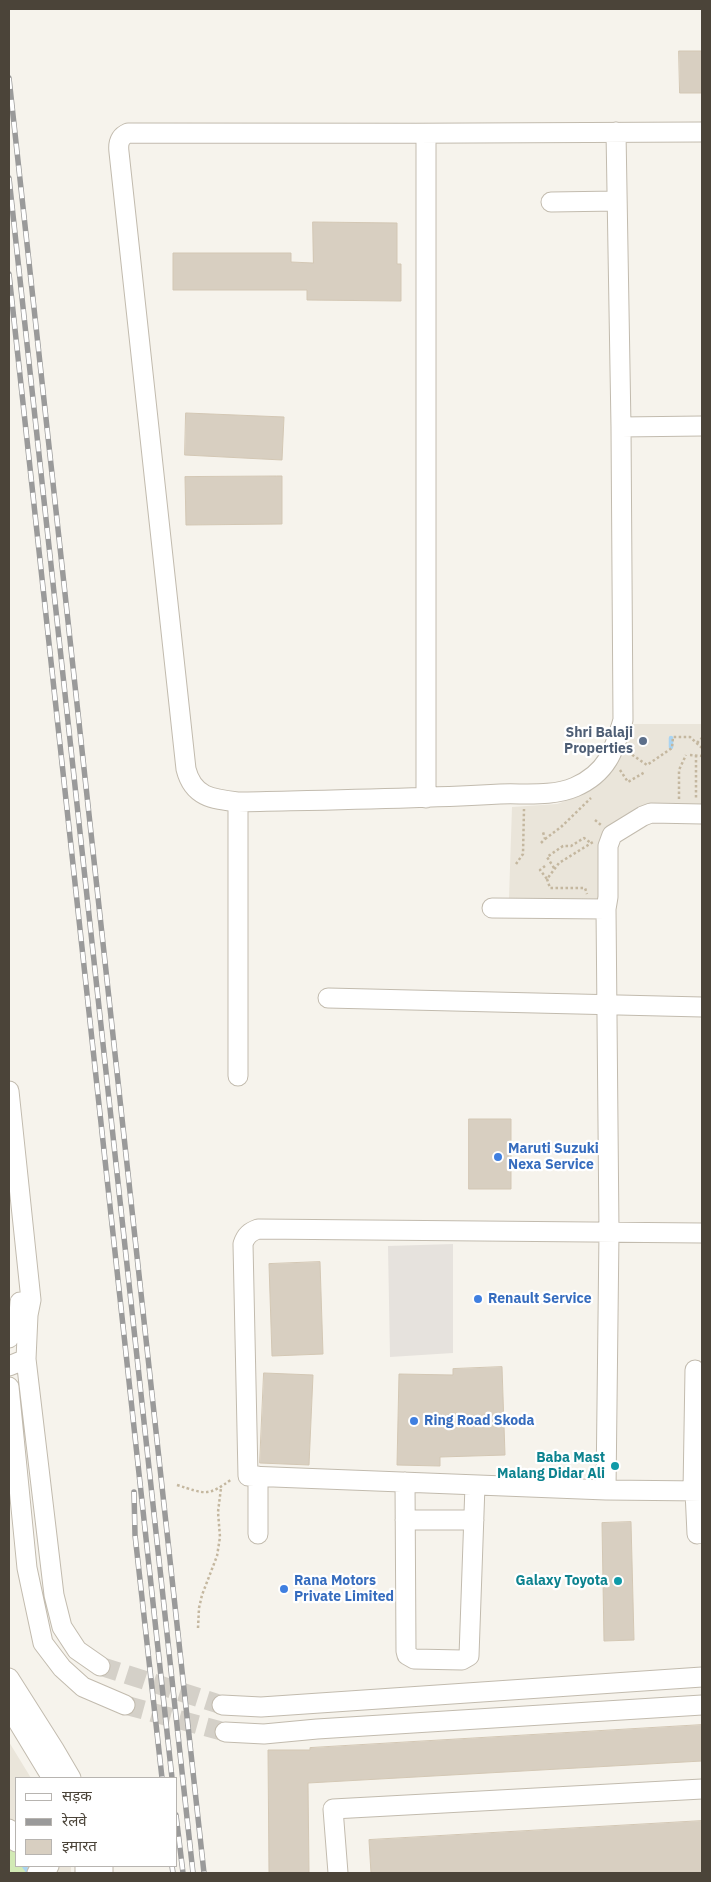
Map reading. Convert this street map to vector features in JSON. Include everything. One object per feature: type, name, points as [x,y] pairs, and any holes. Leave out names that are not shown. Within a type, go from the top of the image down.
[{"type":"street","points":[[616,132],[623,720],[613,751],[605,767],[574,788],[551,794],[524,792],[426,798],[238,802],[214,799],[200,792],[189,782],[186,769],[118,147],[123,135],[128,133],[426,134],[616,132],[702,132]]},
{"type":"street","points":[[426,134],[426,798]]},
{"type":"street","points":[[551,202],[617,201]]},
{"type":"street","points":[[621,426],[702,426]]},
{"type":"street","points":[[238,802],[238,1076]]},
{"type":"street","points":[[606,1490],[609,1232],[606,909],[608,897],[599,844],[642,816],[652,813],[692,814]]},
{"type":"street","points":[[492,908],[606,909]]},
{"type":"street","points":[[328,998],[702,1007]]},
{"type":"street","points":[[9,1091],[31,1300],[15,1340]]},
{"type":"street","points":[[9,1181],[21,1297],[15,1340],[17,1363],[54,1594],[62,1627],[77,1650],[100,1666]]},
{"type":"street","points":[[258,1534],[253,1476],[243,1244],[251,1232],[258,1229],[702,1233]]},
{"type":"street","points":[[695,1370],[697,1534]]},
{"type":"street","points":[[9,1387],[28,1568],[43,1642],[62,1668],[82,1687],[125,1705]]},
{"type":"street","points":[[253,1476],[606,1490],[697,1491]]},
{"type":"street","points":[[405,1482],[408,1655],[414,1659],[462,1660],[469,1656],[475,1485]]},
{"type":"street","points":[[405,1520],[474,1520]]},
{"type":"street","points":[[222,1705],[261,1707],[702,1677]]},
{"type":"street","points":[[9,1678],[70,1777]]},
{"type":"street","points":[[225,1732],[264,1734],[702,1705]]},
{"type":"street","points":[[9,1709],[51,1777]]},
{"type":"street","points":[[338,1873],[333,1809],[702,1789]]},
{"type":"street","points":[[9,1829],[15,1840]]},
{"type":"street","points":[[35,1873],[47,1867]]},
{"type":"path","points":[[613,751],[634,754],[647,765],[672,748],[673,737],[690,737],[702,748]]},
{"type":"path","points":[[697,743],[702,738]]},
{"type":"path","points":[[613,751],[628,782],[646,772]]},
{"type":"path","points":[[686,755],[679,770],[692,814]]},
{"type":"path","points":[[690,755],[702,756]]},
{"type":"path","points":[[692,814],[697,793],[696,755]]},
{"type":"path","points":[[541,843],[561,827],[596,793],[588,780]]},
{"type":"path","points":[[516,864],[523,854],[524,792]]},
{"type":"path","points":[[542,832],[545,839]]},
{"type":"path","points":[[554,869],[547,858],[564,846],[571,846],[584,838],[599,844]]},
{"type":"path","points":[[545,866],[540,870],[547,879],[559,863],[599,844]]},
{"type":"path","points":[[177,1485],[208,1493],[214,1492],[232,1480],[253,1476]]},
{"type":"path","points":[[198,1628],[202,1595],[217,1556],[220,1537],[218,1512],[221,1488]]},
{"type":"shaded area","points":[[630,724],[702,724],[702,804],[657,805],[616,824],[599,899],[509,898],[512,807],[557,804],[580,796],[605,778],[621,755]]},
{"type":"shaded area","points":[[453,1244],[453,1353],[390,1357],[388,1246]]},
{"type":"shaded area","points":[[9,1742],[30,1777],[15,1777],[15,1867],[71,1867],[71,1873],[9,1873]]},
{"type":"green space","points":[[9,1841],[15,1851],[15,1867],[25,1867],[29,1873],[9,1873]]},
{"type":"building","points":[[679,51],[702,51],[702,93],[680,93]]},
{"type":"building","points":[[313,222],[397,223],[397,264],[401,264],[401,301],[307,300],[307,290],[173,290],[173,253],[291,253],[291,262],[313,263]]},
{"type":"building","points":[[186,413],[284,417],[282,460],[185,455]]},
{"type":"building","points":[[282,476],[282,524],[186,525],[185,477]]},
{"type":"building","points":[[469,1119],[511,1119],[511,1189],[469,1189]]},
{"type":"building","points":[[320,1262],[323,1354],[272,1356],[269,1264]]},
{"type":"building","points":[[502,1367],[505,1455],[440,1457],[440,1466],[397,1465],[399,1374],[453,1375],[453,1369]]},
{"type":"building","points":[[264,1373],[313,1375],[309,1465],[260,1463]]},
{"type":"building","name":"Galaxy Toyota","points":[[631,1522],[634,1640],[604,1641],[602,1523]]},
{"type":"building","points":[[702,1725],[702,1761],[308,1783],[309,1873],[269,1873],[268,1750],[310,1750],[310,1748]]},
{"type":"building","points":[[702,1821],[702,1873],[371,1873],[369,1840]]},
{"type":"waterway","points":[[671,738],[671,747]]},
{"type":"waterway","points":[[25,1867],[29,1873]]},
{"type":"tunnel","points":[[100,1666],[222,1705]]},
{"type":"tunnel","points":[[125,1705],[225,1732]]},
{"type":"railway","points":[[9,78],[204,1873]]},
{"type":"railway","points":[[9,178],[193,1873]]},
{"type":"railway","points":[[9,274],[172,1777]]},
{"type":"railway","points":[[134,1492],[135,1535],[162,1777]]},
{"type":"railway","points":[[178,1832],[183,1873]]},
{"type":"railway","points":[[172,1867],[173,1873]]},
{"type":"place","name":"Shri Balaji Properties","points":[[643,741]]},
{"type":"place","name":"Maruti Suzuki Nexa Service","points":[[498,1157]]},
{"type":"place","name":"Renault Service","points":[[478,1299]]},
{"type":"place","name":"Ring Road Skoda","points":[[414,1421]]},
{"type":"place","name":"Baba Mast Malang Didar Ali","points":[[615,1466]]},
{"type":"place","name":"Galaxy Toyota","points":[[618,1581]]},
{"type":"place","name":"Rana Motors Private Limited","points":[[284,1589]]}]
